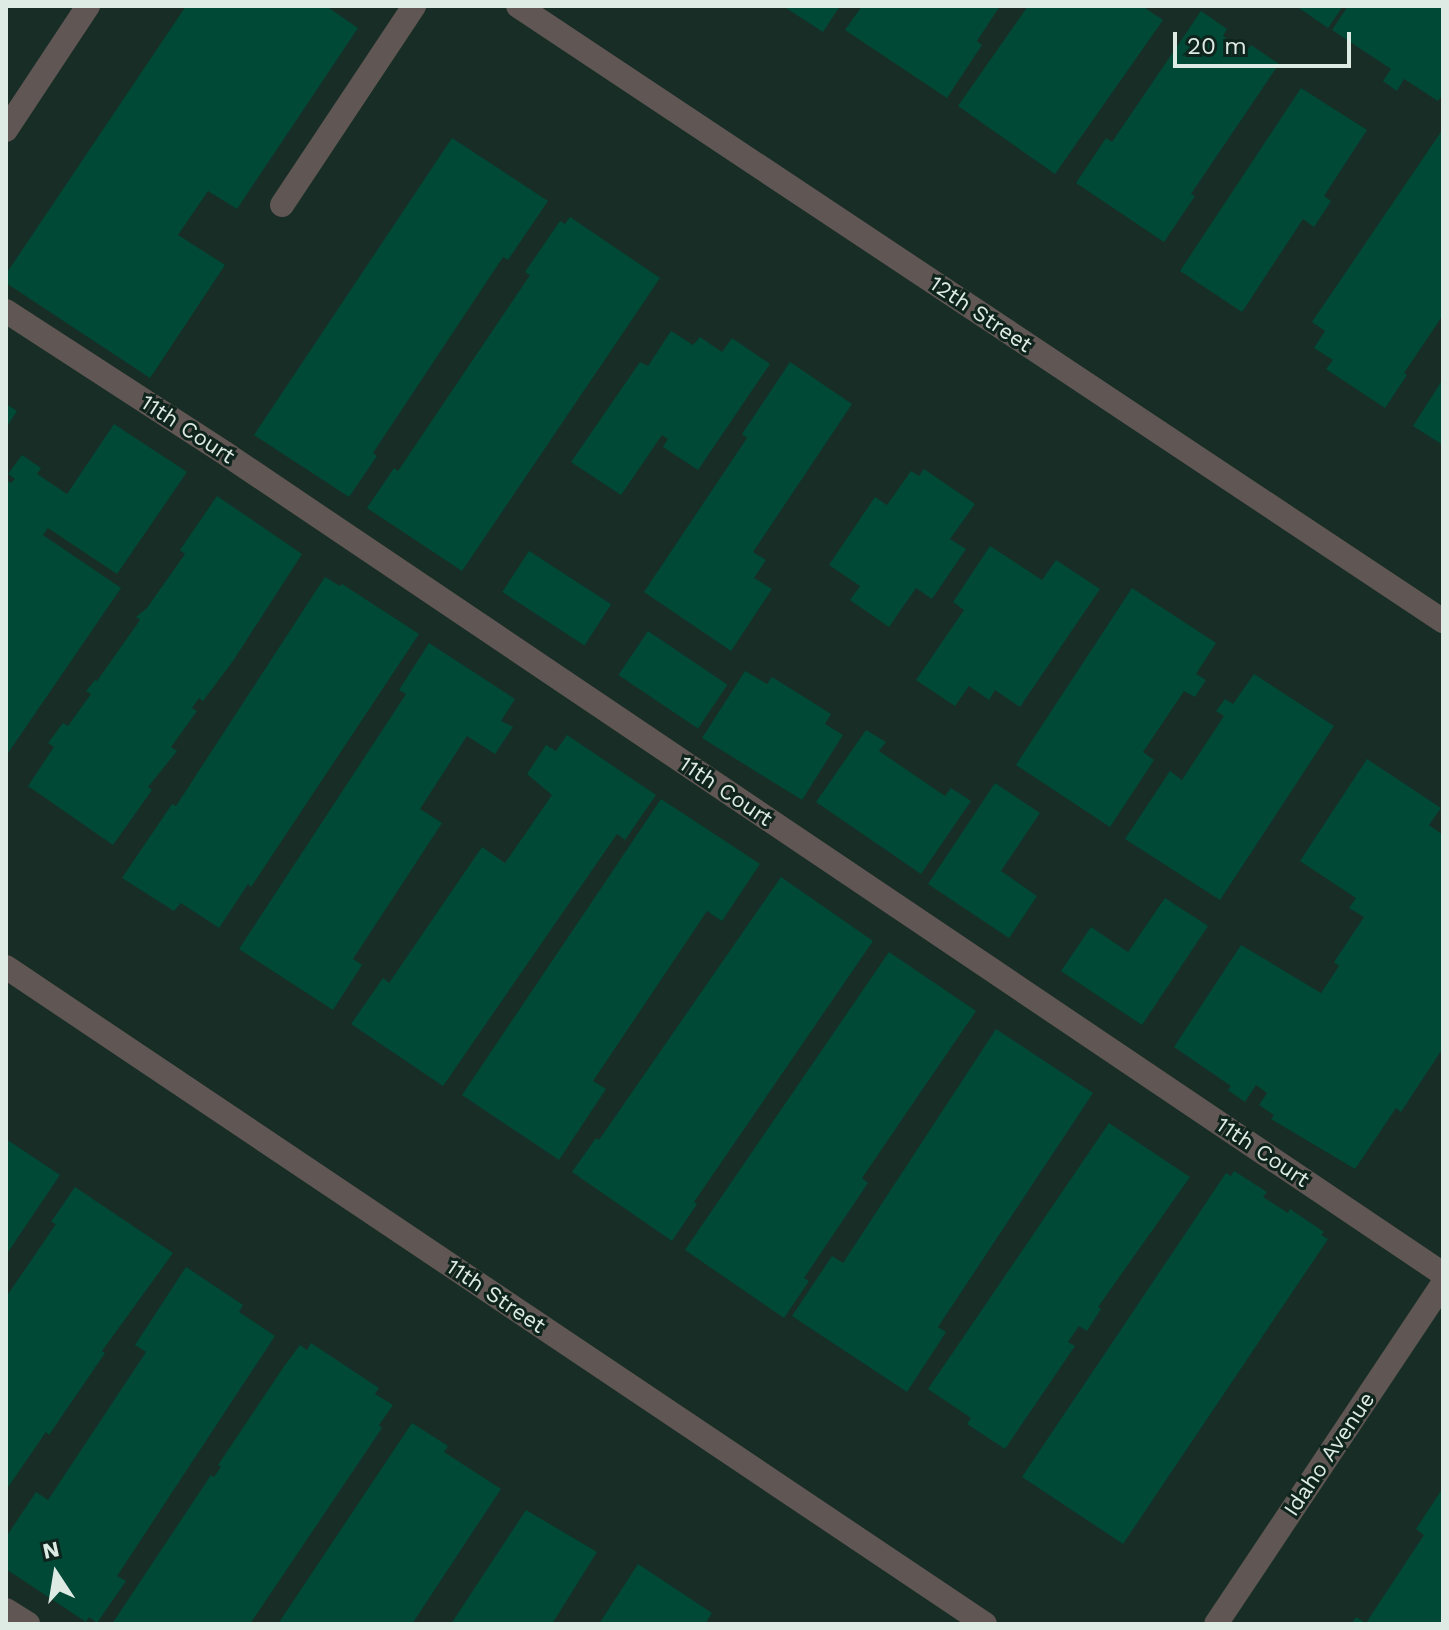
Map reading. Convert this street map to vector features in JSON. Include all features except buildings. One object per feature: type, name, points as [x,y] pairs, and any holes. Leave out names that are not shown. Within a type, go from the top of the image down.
[{"type":"street","points":[[6,130],[88,6]]},
{"type":"street","points":[[282,205],[414,6]]},
{"type":"street","name":"12th Street","points":[[518,6],[1443,621]]},
{"type":"street","name":"11th Court","points":[[6,311],[229,456],[1443,1274]]},
{"type":"street","name":"11th Street","points":[[6,967],[985,1624]]},
{"type":"street","name":"Idaho Avenue","points":[[1216,1624],[1443,1284]]},
{"type":"street","points":[[6,1610],[28,1624]]}]
